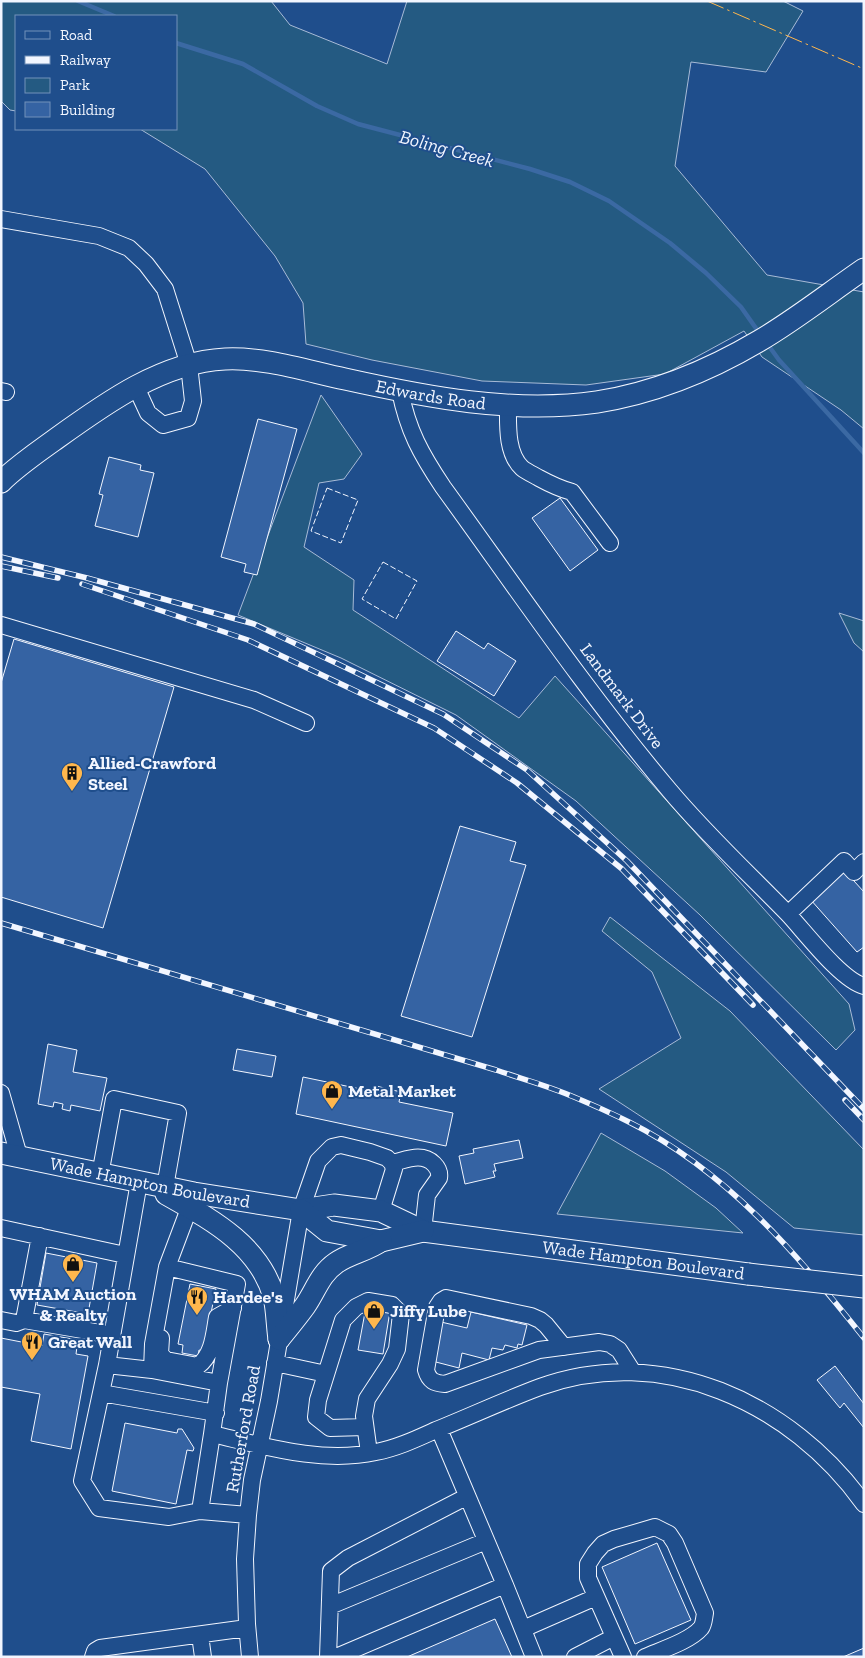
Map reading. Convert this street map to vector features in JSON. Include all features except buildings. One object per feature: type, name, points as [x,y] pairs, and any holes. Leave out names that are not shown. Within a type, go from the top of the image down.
[{"type":"main road","name":"Edwards Road","points":[[1,482],[66,432],[114,400],[154,378],[189,365],[223,359],[254,360],[400,391],[456,400],[508,404],[566,405],[597,402],[627,396],[680,380],[715,364],[766,336],[864,269]]},
{"type":"main road","name":"Wade Hampton Boulevard","points":[[10,1154],[100,1175],[150,1184],[192,1201],[301,1210],[334,1205],[381,1211],[423,1231],[748,1274],[864,1287]]},
{"type":"main road","name":"Wade Hampton Boulevard","points":[[192,1201],[236,1238],[263,1269],[274,1298],[279,1339]]},
{"type":"main road","name":"Wade Hampton Boulevard","points":[[301,1210],[327,1231],[381,1242],[423,1231]]},
{"type":"main road","points":[[279,1339],[305,1306],[316,1285],[328,1269],[344,1258],[372,1248],[381,1242]]},
{"type":"street","points":[[1,219],[99,236],[129,248],[146,264],[165,289],[189,365],[193,401],[188,418],[163,425],[148,413],[136,388]]},
{"type":"street","name":"Landmark Drive","points":[[400,391],[403,405],[422,457],[593,693],[670,790],[714,840],[788,914],[840,970],[856,983],[864,986]]},
{"type":"street","points":[[508,404],[508,431],[514,456],[522,468],[545,482],[572,492],[610,543]]},
{"type":"street","points":[[1,625],[254,700],[306,722]]},
{"type":"street","points":[[788,914],[844,861],[854,872],[864,862]]},
{"type":"street","points":[[1,1093],[10,1154]]},
{"type":"street","points":[[100,1175],[114,1100],[178,1113],[125,1255],[107,1365],[82,1481],[99,1508],[169,1517],[200,1511],[248,1515]]},
{"type":"street","name":"Rutherford Road","points":[[250,1657],[247,1628],[245,1559],[248,1515],[252,1480],[275,1363],[301,1210],[318,1161],[332,1147],[341,1145],[370,1152],[387,1158],[392,1163]]},
{"type":"street","points":[[381,1211],[394,1169],[392,1163],[418,1157],[430,1160],[438,1169],[439,1178],[426,1195],[423,1231]]},
{"type":"street","points":[[152,1370],[153,1344],[167,1268],[192,1201]]},
{"type":"street","points":[[1,1228],[125,1255]]},
{"type":"street","points":[[24,1320],[40,1236]]},
{"type":"street","points":[[167,1268],[237,1284],[219,1383],[200,1511]]},
{"type":"street","points":[[564,1347],[540,1320],[531,1316],[446,1298],[437,1307],[426,1370],[428,1378],[435,1383],[445,1384],[539,1350],[564,1347],[599,1342],[610,1344],[619,1350],[633,1372]]},
{"type":"street","points":[[366,1427],[330,1428],[316,1417],[318,1400],[342,1320],[356,1306],[368,1301],[392,1304],[401,1314],[397,1349],[390,1364],[367,1399],[364,1416],[366,1427],[369,1453]]},
{"type":"street","points":[[156,1331],[161,1337],[160,1354],[166,1360],[198,1366],[206,1360],[209,1354],[217,1317],[234,1308]]},
{"type":"street","points":[[1,1320],[16,1324],[24,1320],[112,1335]]},
{"type":"street","points":[[275,1363],[326,1374]]},
{"type":"street","points":[[107,1365],[152,1370],[219,1383]]},
{"type":"street","points":[[212,1434],[260,1445],[327,1456],[352,1456],[402,1444],[541,1387],[568,1379],[596,1374],[633,1372],[658,1374],[690,1379],[721,1390],[758,1408],[795,1433],[828,1462],[864,1504]]},
{"type":"street","points":[[101,1393],[216,1412]]},
{"type":"street","points":[[439,1429],[534,1657]]},
{"type":"street","points":[[328,1657],[331,1571],[348,1558],[466,1497]]},
{"type":"street","points":[[623,1657],[588,1578],[588,1564],[603,1544],[654,1528],[669,1534],[675,1542],[705,1613],[701,1628],[693,1635],[645,1657]]},
{"type":"street","points":[[330,1606],[486,1541]]},
{"type":"street","points":[[336,1657],[505,1585]]},
{"type":"street","points":[[523,1629],[596,1596]]},
{"type":"street","points":[[93,1657],[95,1651],[100,1648],[247,1628]]},
{"type":"street","points":[[200,1635],[203,1657]]},
{"type":"street","points":[[575,1657],[614,1637]]},
{"type":"green space","points":[[1,1],[271,1],[290,25],[387,64],[407,1],[783,1],[803,11],[766,72],[691,62],[675,166],[767,275],[864,292],[864,429],[841,410],[762,357],[744,331],[665,374],[586,385],[482,381],[372,360],[306,344],[303,303],[275,256],[205,169],[142,130],[178,130],[178,15],[15,15],[15,111],[10,110],[1,101]]},
{"type":"green space","points":[[321,395],[362,454],[344,479],[319,483],[304,547],[354,580],[353,610],[519,718],[555,676],[849,1004],[855,1030],[836,1050],[700,915],[576,801],[456,715],[341,658],[238,615]]},
{"type":"green space","points":[[839,613],[864,621],[864,652],[854,643]]},
{"type":"green space","points":[[610,917],[730,1011],[864,1150],[864,1235],[794,1228],[726,1172],[599,1089],[681,1038],[652,972],[602,931]]},
{"type":"green space","points":[[601,1133],[665,1171],[716,1208],[743,1233],[557,1214]]},
{"type":"waterway","name":"Boling Creek","points":[[78,1],[112,15]]},
{"type":"waterway","name":"Boling Creek","points":[[178,44],[243,64],[317,106],[358,124],[530,169],[570,182],[609,201],[670,243],[706,273],[741,307],[760,334]]},
{"type":"waterway","points":[[766,342],[779,360],[864,453]]},
{"type":"railway","points":[[1,557],[87,578],[254,624],[443,714],[527,770],[627,861],[864,1109]]},
{"type":"railway","points":[[1,566],[58,578]]},
{"type":"railway","points":[[82,584],[248,640],[434,728],[517,783],[622,869],[753,1005]]},
{"type":"railway","points":[[1,923],[496,1070],[565,1093],[595,1106],[665,1142],[729,1190],[786,1246],[864,1338]]},
{"type":"railway","points":[[845,1100],[864,1120]]},
{"type":"fence","points":[[327,488],[358,500],[341,543],[311,531],[327,488]]},
{"type":"fence","points":[[383,562],[417,581],[396,619],[362,599],[383,562]]},
{"type":"power","points":[[707,1],[864,69]]},
{"type":"place","name":"Allied-Crawford Steel","points":[[72,792]]},
{"type":"place","name":"Metal Market","points":[[332,1110]]},
{"type":"place","name":"WHAM Auction & Realty","points":[[73,1283]]},
{"type":"place","name":"Hardee's","points":[[197,1316]]},
{"type":"place","name":"Jiffy Lube","points":[[374,1330]]},
{"type":"place","name":"Great Wall","points":[[32,1361]]}]
